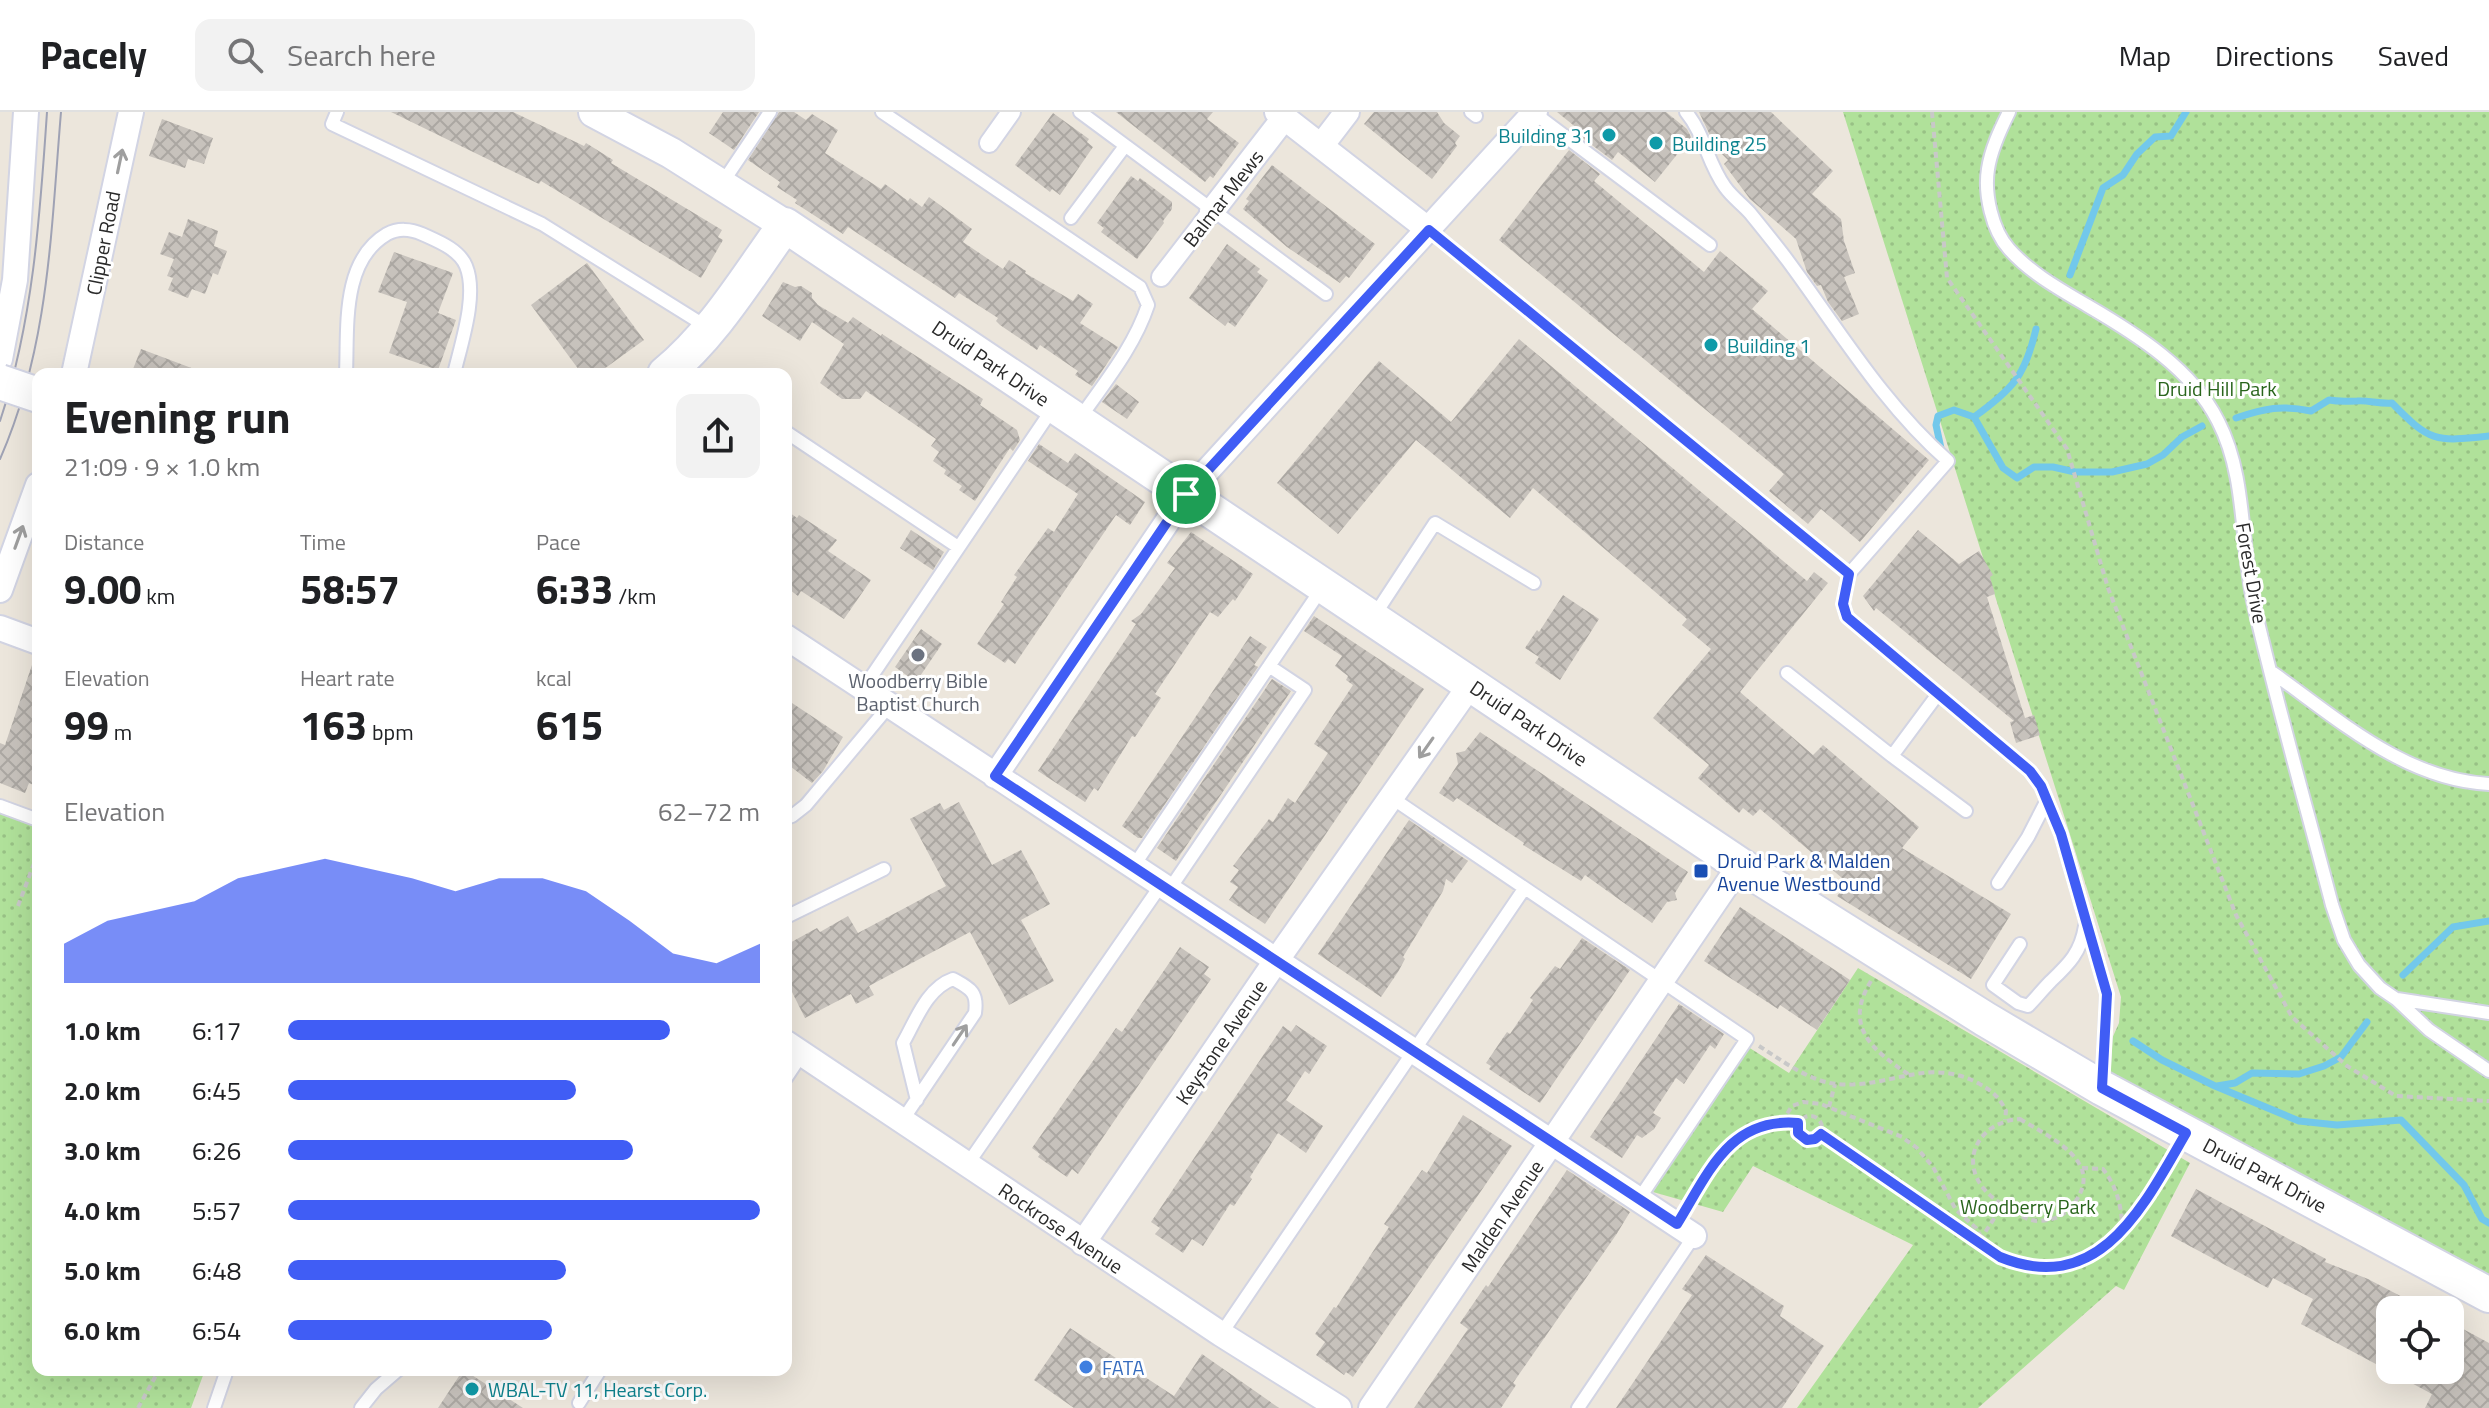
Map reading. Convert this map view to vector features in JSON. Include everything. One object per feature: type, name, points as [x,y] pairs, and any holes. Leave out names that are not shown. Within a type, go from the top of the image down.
[{"type":"main road","points":[[679,368],[785,225]]},
{"type":"main road","name":"Druid Park Drive","points":[[785,225],[1740,865],[1886,957],[2102,1088],[2489,1295]]},
{"type":"main road","points":[[0,382],[32,393]]},
{"type":"street","points":[[0,359],[15,280],[26,112]]},
{"type":"street","name":"Clipper Road","points":[[75,368],[131,112]]},
{"type":"street","name":"Druid Park Drive","points":[[594,112],[671,153],[785,225]]},
{"type":"street","points":[[989,143],[1011,112]]},
{"type":"street","points":[[1321,146],[1347,112]]},
{"type":"street","points":[[995,776],[1186,494],[1534,112]]},
{"type":"street","points":[[1280,115],[1429,230]]},
{"type":"street","name":"Balmar Mews","points":[[1161,277],[1280,115]]},
{"type":"street","points":[[0,590],[32,502]]},
{"type":"street","points":[[0,628],[32,640]]},
{"type":"street","points":[[792,641],[1686,1230]]},
{"type":"street","name":"Keystone Avenue","points":[[1083,1243],[1471,684]]},
{"type":"street","name":"Malden Avenue","points":[[1371,1408],[1740,865]]},
{"type":"street","name":"Rockrose Avenue","points":[[794,1049],[1221,1334],[1339,1408]]},
{"type":"lane","points":[[337,112],[332,124],[542,224],[709,328]]},
{"type":"lane","points":[[721,185],[770,112]]},
{"type":"lane","points":[[863,689],[958,547],[1067,413],[1134,338],[1148,305],[1140,287],[882,112]]},
{"type":"lane","points":[[1080,112],[1326,294]]},
{"type":"lane","points":[[1534,112],[1710,245]]},
{"type":"lane","points":[[1686,112],[1698,126],[1710,163],[1726,189],[1749,211],[1888,399],[1948,461],[1849,574],[1843,604],[1847,617],[2030,771],[2041,786],[2061,834],[2107,994],[2102,1088]]},
{"type":"lane","name":"Forest Drive","points":[[2009,112],[1995,140],[1987,171],[1995,228],[2009,249],[2048,281],[2149,344],[2178,370],[2218,418],[2230,449],[2240,499],[2254,603],[2332,905],[2344,940],[2359,965],[2380,988],[2429,1030],[2489,1071]]},
{"type":"lane","points":[[1071,218],[1125,146]]},
{"type":"lane","points":[[346,368],[350,296],[357,267],[375,241],[395,229],[417,231],[451,248],[466,265],[471,299],[455,368]]},
{"type":"lane","points":[[1429,230],[1849,574]]},
{"type":"lane","points":[[792,436],[958,547]]},
{"type":"lane","points":[[1373,618],[1435,523],[1534,583]]},
{"type":"lane","points":[[1133,867],[1323,585]]},
{"type":"lane","points":[[967,1166],[1305,690],[1269,666]]},
{"type":"lane","points":[[1787,673],[1966,811]]},
{"type":"lane","points":[[2273,673],[2387,753],[2424,770],[2466,783],[2489,784]]},
{"type":"lane","points":[[1892,756],[1938,694]]},
{"type":"lane","points":[[792,814],[806,805],[889,706]]},
{"type":"lane","points":[[1392,798],[1747,1039],[1639,1199]]},
{"type":"lane","points":[[1998,883],[2028,837],[2047,800]]},
{"type":"lane","points":[[0,806],[32,818]]},
{"type":"lane","points":[[792,914],[884,869]]},
{"type":"lane","points":[[1221,1334],[1524,889]]},
{"type":"lane","points":[[2020,944],[1993,985],[2018,1003],[2028,1006],[2069,966],[2083,940],[2086,919]]},
{"type":"lane","points":[[902,1121],[917,1100],[975,1013],[973,992],[953,979],[941,983],[933,991],[903,1043],[917,1100]]},
{"type":"lane","points":[[2396,999],[2489,1013]]},
{"type":"lane","points":[[1578,1408],[1686,1230]]},
{"type":"lane","points":[[214,1408],[225,1376]]},
{"type":"lane","points":[[361,1408],[391,1376]]},
{"type":"lane","points":[[579,1403],[596,1376]]},
{"type":"path","points":[[1932,112],[1947,278],[2067,449],[2100,567],[2236,915],[2292,1017],[2328,1052],[2396,1096],[2489,1101]]},
{"type":"path","points":[[18,906],[32,869]]},
{"type":"path","points":[[1886,957],[1863,993],[1859,1018],[1861,1029],[1874,1049],[1908,1074]]},
{"type":"path","points":[[1747,1039],[1797,1070],[1835,1084],[1874,1083],[1908,1074],[1939,1072],[1965,1077],[1995,1093],[2006,1111],[2005,1120]]},
{"type":"path","points":[[1829,1107],[1835,1084]]},
{"type":"path","points":[[1782,1122],[1788,1111],[1798,1103],[1813,1102],[1890,1131],[1917,1148],[1942,1180],[1956,1210],[1976,1228],[1982,1238]]},
{"type":"path","points":[[1805,1116],[1814,1116],[1820,1121],[1821,1134],[1815,1139],[1804,1139],[1798,1133],[1798,1123],[1805,1116]]},
{"type":"path","points":[[2020,1119],[2055,1141],[2078,1160],[2082,1168],[2081,1193],[2068,1211],[2054,1220],[2031,1221],[1987,1192],[1976,1177],[1972,1160],[1974,1147],[1986,1132],[2005,1120],[2020,1119]]},
{"type":"path","points":[[1686,1230],[1717,1160],[1733,1140],[1764,1124],[1798,1123]]},
{"type":"path","points":[[1821,1134],[1977,1244],[2021,1266],[2053,1268],[2088,1258],[2122,1232],[2148,1198],[2186,1133]]},
{"type":"path","points":[[2082,1168],[2103,1169],[2110,1178],[2120,1201],[2122,1232]]},
{"type":"path","points":[[1977,1244],[2003,1205]]},
{"type":"path","points":[[138,1408],[156,1376]]},
{"type":"green space","name":"Druid Hill Park","points":[[1843,112],[2489,112],[2489,1275],[2098,1070],[2119,1023],[2121,997]]},
{"type":"green space","points":[[0,806],[32,818],[32,1376],[203,1376],[191,1408],[0,1408]]},
{"type":"green space","name":"Woodberry Park","points":[[1858,968],[2190,1163],[2124,1290],[2116,1286],[1978,1408],[1797,1408],[1913,1245],[1753,1166],[1723,1212],[1653,1192],[1745,1045],[1789,1073]]},
{"type":"building","points":[[391,112],[513,112],[584,146],[586,143],[613,160],[611,163],[722,230],[718,237],[723,240],[701,278],[541,181],[539,184]]},
{"type":"building","points":[[723,112],[759,112],[734,150],[709,133]]},
{"type":"building","points":[[779,112],[794,112],[806,120],[812,114],[838,130],[825,153],[881,189],[885,184],[922,207],[929,197],[972,229],[963,242],[1003,269],[1009,260],[1073,301],[1078,294],[1093,304],[1080,323],[1118,347],[1092,386],[1075,375],[1078,371],[1040,345],[1037,350],[1000,325],[996,321],[998,318],[959,293],[955,298],[848,227],[843,234],[795,203],[797,200],[777,187],[780,182],[748,160]]},
{"type":"building","points":[[1116,112],[1213,112],[1207,119],[1239,143],[1213,178],[1210,176],[1205,182]]},
{"type":"building","points":[[1374,112],[1437,112],[1444,123],[1460,136],[1455,143],[1457,146],[1432,179],[1364,124]]},
{"type":"building","points":[[1557,112],[1666,112],[1687,129],[1691,137],[1655,182],[1618,152],[1612,160],[1580,136],[1583,133]]},
{"type":"building","points":[[1699,112],[1771,112],[1833,171],[1812,194],[1841,219],[1844,241],[1855,273],[1844,277],[1859,314],[1842,321],[1828,302],[1821,285],[1817,286],[1807,272],[1796,239],[1750,199],[1724,164],[1728,160],[1716,148]]},
{"type":"building","points":[[1053,113],[1089,139],[1087,142],[1093,147],[1060,195],[1052,189],[1050,192],[1015,165]]},
{"type":"building","points":[[162,119],[213,138],[204,164],[188,159],[185,168],[149,156]]},
{"type":"building","name":"Building 1","points":[[1569,150],[1600,174],[1594,181],[1704,272],[1720,251],[1768,291],[1752,309],[1929,460],[1860,542],[1821,509],[1808,524],[1769,491],[1784,474],[1499,240]]},
{"type":"building","points":[[1272,165],[1375,244],[1349,278],[1346,276],[1340,283],[1287,247],[1243,209],[1249,201],[1246,199]]},
{"type":"building","points":[[1131,176],[1138,181],[1140,178],[1172,202],[1172,209],[1164,223],[1137,259],[1101,232],[1104,228],[1097,223]]},
{"type":"building","points":[[188,219],[218,231],[214,246],[227,251],[218,275],[213,273],[205,294],[192,289],[188,298],[168,290],[173,278],[167,276],[174,259],[160,254],[169,232],[182,237]]},
{"type":"building","points":[[1227,244],[1260,269],[1257,272],[1268,280],[1235,327],[1228,322],[1225,326],[1189,298]]},
{"type":"building","points":[[394,252],[453,273],[438,313],[456,320],[439,368],[389,353],[407,302],[378,292]]},
{"type":"building","points":[[587,263],[644,340],[605,368],[578,368],[531,305]]},
{"type":"building","points":[[783,282],[801,286],[812,293],[818,305],[848,323],[853,317],[882,334],[983,399],[980,405],[1017,430],[1020,440],[1013,451],[1010,448],[975,501],[959,490],[962,486],[944,474],[946,470],[933,461],[939,452],[931,446],[936,439],[866,391],[860,399],[842,399],[820,383],[844,344],[812,322],[800,341],[762,316]]},
{"type":"building","points":[[1519,339],[1807,581],[1814,572],[1828,583],[1740,692],[1813,755],[1823,745],[1919,827],[1902,848],[2011,914],[1971,979],[1837,896],[1848,883],[1760,809],[1753,816],[1743,808],[1739,813],[1698,778],[1709,765],[1653,718],[1711,649],[1682,625],[1687,619],[1533,488],[1510,518],[1416,440],[1338,534],[1277,483],[1379,361],[1451,422]]},
{"type":"building","points":[[141,349],[191,368],[133,368]]},
{"type":"building","points":[[1116,384],[1139,402],[1127,419],[1102,402]]},
{"type":"building","points":[[1039,444],[1068,463],[1075,453],[1145,502],[1130,525],[1116,515],[1015,664],[1008,659],[1005,663],[977,644],[1004,604],[1001,602],[1017,577],[1014,575],[1048,528],[1054,532],[1078,494],[1028,461]]},
{"type":"building","points":[[792,514],[797,518],[799,515],[837,540],[828,551],[871,580],[844,619],[801,591],[798,596],[792,592]]},
{"type":"building","points":[[911,530],[944,552],[933,570],[900,548]]},
{"type":"building","points":[[1918,530],[1959,564],[1979,551],[1993,575],[1990,577],[1995,594],[1987,597],[2025,718],[2034,715],[2040,735],[2016,743],[2010,722],[2014,721],[1876,608],[1874,611],[1863,596]]},
{"type":"building","points":[[1191,532],[1253,574],[1235,601],[1233,599],[1218,617],[1210,612],[1155,694],[1161,698],[1135,737],[1132,736],[1098,791],[1094,788],[1085,802],[1038,771],[1136,624],[1131,621],[1141,614],[1175,568],[1167,563]]},
{"type":"building","points":[[1563,595],[1599,619],[1560,680],[1535,663],[1539,657],[1525,648]]},
{"type":"building","points":[[1314,616],[1424,689],[1265,924],[1229,900],[1238,887],[1230,882],[1239,870],[1233,866],[1269,819],[1273,822],[1288,798],[1295,803],[1328,753],[1314,744],[1353,685],[1346,680],[1348,676],[1335,666],[1342,656],[1304,631]]},
{"type":"building","name":"Woodberry Bible Baptist Church","points":[[921,629],[942,644],[916,682],[895,667]]},
{"type":"building","points":[[1250,636],[1267,647],[1254,665],[1258,667],[1142,838],[1138,838],[1122,826]]},
{"type":"building","points":[[32,665],[32,784],[29,783],[25,793],[0,783],[0,743],[5,745]]},
{"type":"building","points":[[1272,679],[1291,691],[1176,861],[1157,848]]},
{"type":"building","points":[[792,703],[843,737],[823,771],[812,783],[792,768]]},
{"type":"building","points":[[1480,732],[1688,872],[1675,893],[1677,900],[1667,902],[1652,923],[1585,875],[1581,881],[1457,798],[1453,802],[1439,793],[1458,764],[1456,753],[1465,751]]},
{"type":"building","points":[[959,802],[992,865],[1021,850],[1050,904],[1021,920],[1054,981],[1009,1005],[970,932],[869,986],[874,995],[856,1004],[851,994],[805,1018],[792,992],[792,942],[817,928],[820,932],[848,916],[858,933],[946,886],[910,819],[940,803],[944,810]]},
{"type":"building","points":[[1409,820],[1468,861],[1452,883],[1446,879],[1443,891],[1381,997],[1318,954]]},
{"type":"building","points":[[1740,907],[1850,980],[1817,1030],[1780,1005],[1778,1009],[1704,961]]},
{"type":"building","points":[[1582,938],[1630,970],[1540,1103],[1489,1069],[1491,1066],[1486,1063],[1507,1032],[1510,1034],[1533,1000],[1530,998],[1555,966],[1560,969]]},
{"type":"building","points":[[1180,947],[1209,967],[1204,974],[1211,979],[1078,1174],[1072,1169],[1067,1177],[1038,1157],[1040,1154],[1032,1148],[1116,1028],[1122,1032]]},
{"type":"building","points":[[1679,1004],[1724,1034],[1715,1049],[1710,1045],[1684,1084],[1676,1078],[1653,1113],[1661,1118],[1654,1129],[1642,1138],[1637,1135],[1622,1158],[1590,1137]]},
{"type":"building","points":[[1296,1025],[1327,1046],[1309,1074],[1305,1071],[1286,1100],[1323,1126],[1306,1153],[1278,1133],[1250,1177],[1252,1179],[1234,1206],[1230,1204],[1203,1246],[1192,1239],[1183,1253],[1155,1234],[1160,1228],[1151,1222],[1283,1026],[1291,1032]]},
{"type":"building","points":[[1463,1115],[1512,1146],[1353,1377],[1346,1372],[1344,1375],[1316,1355],[1325,1342],[1315,1334],[1336,1308],[1389,1227],[1384,1224],[1422,1170],[1427,1173]]},
{"type":"building","points":[[1567,1170],[1630,1212],[1616,1235],[1513,1383],[1516,1385],[1501,1408],[1414,1408],[1468,1329],[1460,1323]]},
{"type":"building","points":[[2196,1189],[2326,1259],[2325,1262],[2400,1296],[2376,1296],[2376,1364],[2301,1324],[2313,1299],[2273,1278],[2268,1288],[2171,1236]]},
{"type":"building","points":[[1706,1255],[1784,1306],[1780,1316],[1824,1346],[1782,1408],[1616,1408],[1692,1295],[1682,1289]]},
{"type":"building","name":"FATA","points":[[1070,1328],[1174,1396],[1202,1354],[1279,1408],[1074,1408],[1034,1380]]},
{"type":"building","points":[[2464,1330],[2489,1343],[2489,1408],[2425,1408],[2432,1394],[2413,1384],[2464,1384]]},
{"type":"building","name":"WBAL-TV 11, Hearst Corp.","points":[[459,1376],[473,1376],[523,1408],[438,1408]]},
{"type":"waterway","points":[[2070,275],[2103,188],[2123,175],[2137,154],[2155,137],[2171,136],[2186,112]]},
{"type":"waterway","points":[[1974,417],[2016,380],[2027,359],[2036,329]]},
{"type":"waterway","points":[[2236,418],[2274,408],[2311,411],[2329,400],[2365,401],[2392,403],[2416,425],[2434,436],[2456,439],[2489,436]]},
{"type":"waterway","points":[[1942,453],[1936,425],[1938,416],[1954,410],[1974,417],[2003,468],[2017,478],[2034,467],[2112,472],[2147,464],[2202,426]]},
{"type":"waterway","points":[[2403,975],[2453,927],[2489,921]]},
{"type":"waterway","points":[[2217,1086],[2235,1083],[2252,1073],[2299,1074],[2324,1066],[2341,1057],[2367,1022]]},
{"type":"waterway","points":[[2133,1041],[2162,1060],[2215,1086],[2299,1121],[2337,1125],[2401,1120],[2464,1185],[2482,1219],[2489,1223]]},
{"type":"tram line","points":[[0,421],[28,307],[47,112]]},
{"type":"tram line","points":[[0,459],[29,375],[38,332],[50,245],[61,112]]},
{"type":"place","name":"Building 31","points":[[1609,135]]},
{"type":"place","name":"Building 25","points":[[1656,143]]},
{"type":"place","name":"Building 1","points":[[1711,345]]},
{"type":"place","name":"Woodberry Bible Baptist Church","points":[[918,655]]},
{"type":"place","name":"Druid Park & Malden Avenue Westbound","points":[[1701,871]]},
{"type":"place","name":"FATA","points":[[1086,1367]]},
{"type":"place","name":"WBAL-TV 11, Hearst Corp.","points":[[472,1389]]},
{"type":"route","points":[[1429,230],[1849,574],[1843,604],[1847,617],[2030,771],[2041,786],[2061,834],[2107,994],[2102,1088],[2186,1133],[2148,1198],[2122,1232],[2088,1258],[2053,1268],[2021,1266],[1977,1244],[1821,1134],[1807,1140],[1798,1133],[1798,1123],[1782,1122],[1764,1124],[1733,1140],[1677,1224],[995,776],[1186,494],[1429,230]]}]
